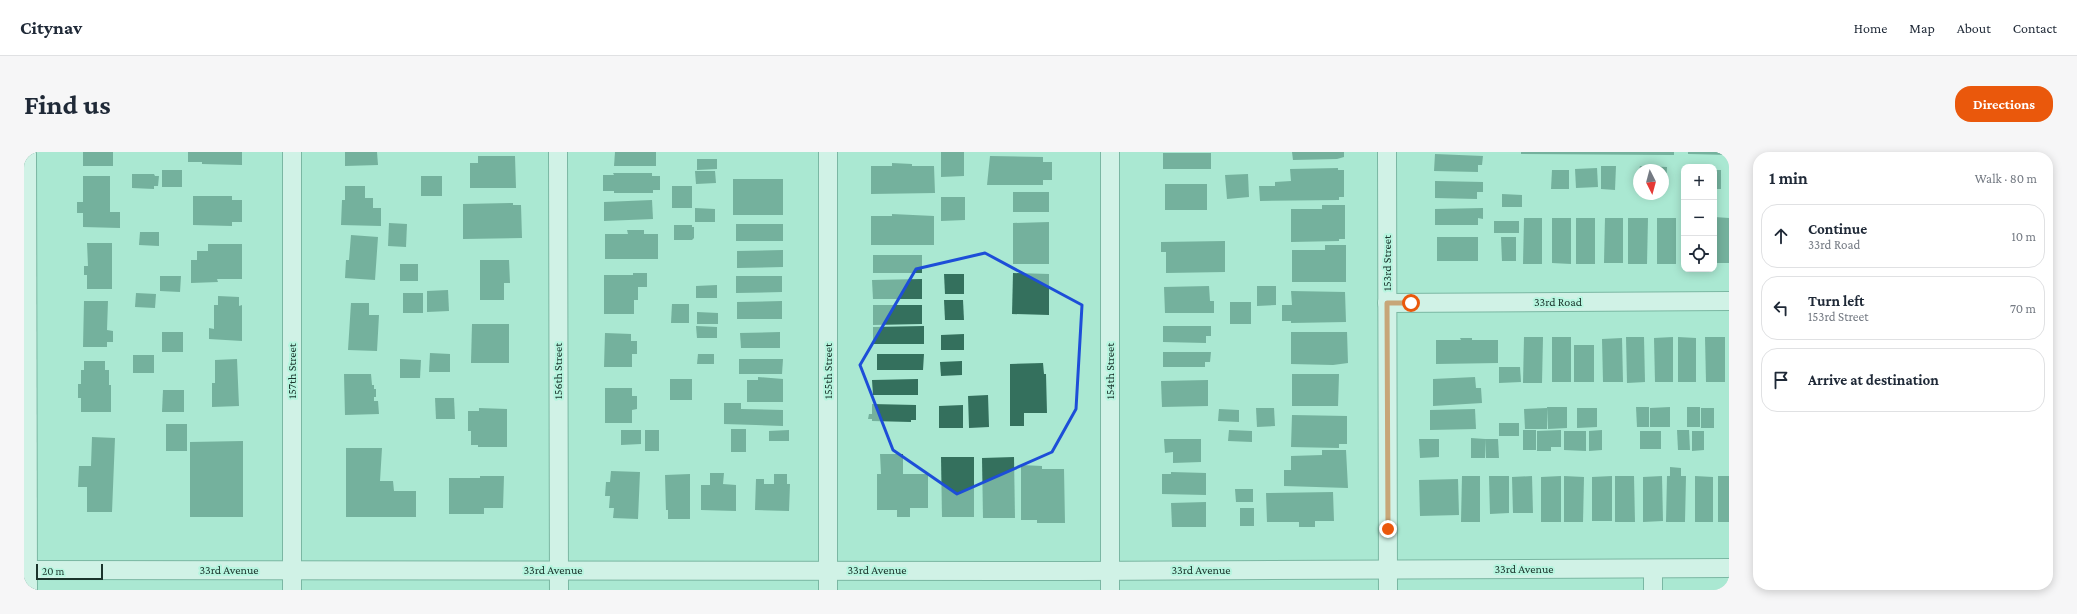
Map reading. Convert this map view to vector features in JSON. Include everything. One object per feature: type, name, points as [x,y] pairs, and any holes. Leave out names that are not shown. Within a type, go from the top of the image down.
[{"type":"street","points":[[27,152],[26,570],[28,590]]},
{"type":"street","name":"157th Street","points":[[292,152],[292,590]]},
{"type":"street","name":"156th Street","points":[[558,152],[558,590]]},
{"type":"street","name":"155th Street","points":[[828,152],[828,590]]},
{"type":"street","name":"154th Street","points":[[1110,152],[1110,590]]},
{"type":"street","name":"153rd Street","points":[[1387,152],[1388,590]]},
{"type":"street","name":"33rd Road","points":[[1387,303],[1729,301]]},
{"type":"street","name":"33rd Avenue","points":[[26,570],[1388,570],[1729,568]]},
{"type":"street","points":[[1653,569],[1653,590]]},
{"type":"highlighted area","points":[[985,253],[1082,305],[1076,409],[1052,452],[957,494],[893,450],[860,365],[916,269]]},
{"type":"building","points":[[83,152],[113,152],[113,166],[83,166]]},
{"type":"building","points":[[188,152],[242,152],[242,165],[202,164],[202,162],[188,162]]},
{"type":"building","points":[[345,152],[377,152],[378,165],[345,166]]},
{"type":"building","points":[[615,152],[656,152],[656,166],[614,166]]},
{"type":"building","points":[[941,152],[964,152],[964,176],[941,177]]},
{"type":"building","points":[[1292,152],[1344,152],[1344,157],[1337,159],[1293,160]]},
{"type":"building","points":[[1521,152],[1674,152],[1674,155],[1521,154]]},
{"type":"building","points":[[1688,152],[1729,152],[1729,155],[1688,154]]},
{"type":"building","points":[[1163,153],[1211,153],[1211,169],[1163,169]]},
{"type":"building","points":[[1435,154],[1483,156],[1482,165],[1478,165],[1478,172],[1434,171]]},
{"type":"building","points":[[478,156],[515,156],[516,188],[470,188],[470,163],[478,163]]},
{"type":"building","points":[[990,156],[1043,157],[1043,162],[1052,162],[1052,180],[1043,180],[1043,185],[987,185]]},
{"type":"building","points":[[697,159],[717,159],[717,169],[697,170]]},
{"type":"building","points":[[892,163],[912,164],[912,166],[934,166],[935,193],[871,194],[871,166],[892,166]]},
{"type":"building","points":[[1601,166],[1616,166],[1615,190],[1601,189]]},
{"type":"building","points":[[1338,168],[1338,170],[1344,170],[1344,197],[1339,197],[1339,200],[1260,201],[1259,186],[1275,186],[1275,182],[1291,181],[1290,169]]},
{"type":"building","points":[[1597,168],[1598,187],[1576,188],[1575,169]]},
{"type":"building","points":[[162,170],[182,170],[182,187],[162,187]]},
{"type":"building","points":[[1552,170],[1569,170],[1569,189],[1551,189]]},
{"type":"building","points":[[1717,170],[1721,170],[1721,189],[1717,189]]},
{"type":"building","points":[[695,171],[715,171],[716,183],[696,184]]},
{"type":"building","points":[[613,173],[652,173],[652,176],[660,176],[660,190],[653,190],[653,193],[614,193],[614,191],[603,191],[603,175],[614,175]]},
{"type":"building","points":[[132,174],[154,174],[155,176],[159,176],[158,186],[154,186],[154,189],[132,188]]},
{"type":"building","points":[[1248,174],[1249,197],[1227,199],[1225,175]]},
{"type":"building","points":[[83,176],[110,176],[110,212],[120,212],[120,228],[83,227],[83,213],[77,213],[77,202],[83,202]]},
{"type":"building","points":[[421,176],[442,176],[442,196],[421,196]]},
{"type":"building","points":[[733,179],[783,179],[783,215],[733,215]]},
{"type":"building","points":[[1435,181],[1483,182],[1483,192],[1477,192],[1477,199],[1435,198]]},
{"type":"building","points":[[1165,184],[1207,184],[1207,210],[1165,210]]},
{"type":"building","points":[[345,186],[365,186],[365,198],[373,198],[373,208],[381,208],[381,226],[341,225],[342,200],[345,200]]},
{"type":"building","points":[[672,186],[692,186],[692,208],[672,208]]},
{"type":"building","points":[[1013,192],[1049,192],[1049,212],[1013,212]]},
{"type":"building","points":[[1502,194],[1522,195],[1522,207],[1502,207]]},
{"type":"building","points":[[193,196],[232,196],[232,200],[242,200],[242,222],[232,222],[232,226],[193,225]]},
{"type":"building","points":[[941,197],[965,197],[965,220],[941,221]]},
{"type":"building","points":[[652,200],[653,219],[604,221],[604,202]]},
{"type":"building","points":[[513,203],[513,205],[521,205],[522,238],[463,239],[463,204]]},
{"type":"building","points":[[1322,205],[1345,205],[1345,239],[1339,239],[1339,241],[1291,242],[1291,209],[1322,209]]},
{"type":"building","points":[[695,208],[715,209],[715,222],[695,222]]},
{"type":"building","points":[[1483,208],[1483,219],[1478,218],[1478,225],[1435,225],[1435,209]]},
{"type":"building","points":[[892,214],[934,216],[934,245],[871,245],[871,216],[892,216]]},
{"type":"building","points":[[1717,217],[1729,218],[1729,263],[1717,263]]},
{"type":"building","points":[[1524,218],[1542,218],[1542,264],[1523,264]]},
{"type":"building","points":[[1552,218],[1571,218],[1571,264],[1552,263]]},
{"type":"building","points":[[1576,218],[1595,218],[1595,264],[1576,264]]},
{"type":"building","points":[[1605,218],[1623,218],[1623,263],[1604,263]]},
{"type":"building","points":[[1628,218],[1648,218],[1647,264],[1628,264]]},
{"type":"building","points":[[1657,218],[1676,218],[1676,264],[1657,264]]},
{"type":"building","points":[[1494,221],[1519,221],[1519,233],[1494,233]]},
{"type":"building","points":[[1049,222],[1049,264],[1013,264],[1013,223]]},
{"type":"building","points":[[389,223],[407,224],[406,247],[388,246]]},
{"type":"building","points":[[736,224],[783,224],[783,241],[736,241]]},
{"type":"building","points":[[674,225],[692,225],[692,227],[694,227],[694,238],[692,240],[674,240]]},
{"type":"building","points":[[627,230],[644,230],[644,234],[658,234],[658,259],[605,259],[605,234],[628,234]]},
{"type":"building","points":[[140,232],[159,232],[159,246],[139,245]]},
{"type":"building","points":[[351,235],[378,237],[375,280],[345,278],[346,260],[349,260]]},
{"type":"building","points":[[1437,237],[1478,237],[1478,261],[1437,261]]},
{"type":"building","points":[[1501,237],[1516,237],[1516,261],[1502,261]]},
{"type":"building","points":[[1225,241],[1225,272],[1166,273],[1166,252],[1161,252],[1161,242]]},
{"type":"building","points":[[87,243],[112,243],[112,289],[87,289],[87,275],[84,275],[84,266],[88,266]]},
{"type":"building","points":[[208,244],[242,244],[242,279],[217,279],[218,282],[191,283],[191,260],[197,260],[197,251],[208,251]]},
{"type":"building","points":[[1325,245],[1346,245],[1346,282],[1292,282],[1292,250],[1325,250]]},
{"type":"building","points":[[783,250],[783,267],[737,268],[737,251]]},
{"type":"building","points":[[873,255],[922,255],[922,273],[873,273]]},
{"type":"building","points":[[480,260],[509,260],[510,283],[504,283],[504,300],[480,300]]},
{"type":"building","points":[[400,264],[418,264],[418,281],[400,281]]},
{"type":"building","points":[[633,273],[647,273],[647,287],[638,287],[638,300],[634,300],[634,314],[604,314],[604,275],[633,275]]},
{"type":"building","points":[[1013,273],[1049,274],[1049,315],[1012,314]]},
{"type":"building","points":[[944,274],[964,274],[964,294],[945,294]]},
{"type":"building","points":[[160,276],[181,276],[180,292],[160,291]]},
{"type":"building","points":[[736,276],[782,276],[782,292],[736,293]]},
{"type":"building","points":[[922,279],[922,299],[873,299],[872,280]]},
{"type":"building","points":[[717,285],[717,298],[696,298],[696,286]]},
{"type":"building","points":[[1209,286],[1210,301],[1214,301],[1214,313],[1165,313],[1164,287]]},
{"type":"building","points":[[1257,286],[1276,286],[1276,305],[1257,306]]},
{"type":"building","points":[[448,290],[449,311],[427,312],[427,291]]},
{"type":"building","points":[[1291,291],[1345,292],[1346,322],[1291,323],[1291,321],[1282,321],[1282,305],[1292,305]]},
{"type":"building","points":[[136,293],[156,294],[155,308],[135,307]]},
{"type":"building","points":[[403,293],[423,293],[423,313],[403,313]]},
{"type":"building","points":[[218,296],[239,297],[239,306],[242,305],[242,341],[209,339],[209,328],[214,329],[214,305],[218,305]]},
{"type":"building","points":[[944,300],[963,300],[964,320],[945,320]]},
{"type":"building","points":[[84,301],[108,301],[107,330],[113,331],[113,342],[107,342],[107,347],[83,347]]},
{"type":"building","points":[[782,301],[782,319],[737,319],[737,302]]},
{"type":"building","points":[[1230,302],[1251,302],[1251,324],[1230,324]]},
{"type":"building","points":[[351,303],[369,303],[369,315],[379,315],[377,351],[348,350]]},
{"type":"building","points":[[672,304],[689,304],[689,323],[671,323]]},
{"type":"building","points":[[873,305],[922,305],[922,324],[873,325]]},
{"type":"building","points":[[697,312],[718,313],[718,324],[697,324]]},
{"type":"building","points":[[472,324],[509,324],[509,363],[471,363]]},
{"type":"building","points":[[696,326],[717,327],[717,338],[697,338]]},
{"type":"building","points":[[924,326],[924,344],[873,344],[873,327]]},
{"type":"building","points":[[1163,326],[1211,326],[1211,336],[1206,336],[1206,343],[1163,342]]},
{"type":"building","points":[[162,332],[183,332],[183,352],[162,352]]},
{"type":"building","points":[[780,332],[780,348],[741,348],[740,333]]},
{"type":"building","points":[[1291,332],[1347,332],[1348,363],[1333,365],[1291,364]]},
{"type":"building","points":[[605,333],[631,334],[631,341],[637,341],[637,354],[632,354],[632,367],[604,367]]},
{"type":"building","points":[[964,334],[964,350],[941,350],[941,335]]},
{"type":"building","points":[[1524,337],[1543,337],[1542,383],[1523,383]]},
{"type":"building","points":[[1552,337],[1571,337],[1571,382],[1552,382]]},
{"type":"building","points":[[1626,337],[1644,337],[1645,382],[1627,383]]},
{"type":"building","points":[[1673,337],[1673,382],[1655,382],[1654,338]]},
{"type":"building","points":[[1678,337],[1696,338],[1696,382],[1678,382]]},
{"type":"building","points":[[1705,337],[1725,337],[1725,382],[1706,382]]},
{"type":"building","points":[[1460,338],[1472,338],[1472,340],[1498,340],[1498,363],[1436,364],[1436,340],[1461,340]]},
{"type":"building","points":[[1622,338],[1623,382],[1603,382],[1602,339]]},
{"type":"building","points":[[1574,345],[1594,345],[1594,382],[1574,382]]},
{"type":"building","points":[[1163,352],[1211,352],[1210,362],[1205,362],[1205,367],[1163,367]]},
{"type":"building","points":[[430,353],[450,354],[450,372],[429,372]]},
{"type":"building","points":[[698,354],[714,354],[714,364],[697,364]]},
{"type":"building","points":[[877,354],[924,354],[923,370],[877,370]]},
{"type":"building","points":[[133,355],[154,355],[154,373],[133,373]]},
{"type":"building","points":[[237,359],[239,406],[212,407],[212,383],[215,383],[215,360]]},
{"type":"building","points":[[400,359],[421,360],[420,378],[400,378]]},
{"type":"building","points":[[739,359],[783,359],[782,374],[739,374]]},
{"type":"building","points":[[84,361],[105,361],[105,370],[109,370],[109,385],[111,385],[111,412],[81,412],[81,398],[78,398],[78,384],[81,384],[81,370],[84,370]]},
{"type":"building","points":[[962,361],[962,375],[941,376],[940,362]]},
{"type":"building","points":[[1043,363],[1044,374],[1046,374],[1047,413],[1024,413],[1024,426],[1010,426],[1010,364]]},
{"type":"building","points":[[1499,367],[1520,367],[1521,382],[1499,383]]},
{"type":"building","points":[[344,374],[371,374],[372,385],[374,385],[374,389],[376,389],[376,397],[374,397],[374,401],[378,401],[379,414],[345,415]]},
{"type":"building","points":[[1292,374],[1339,374],[1338,406],[1292,406]]},
{"type":"building","points":[[758,377],[783,379],[783,402],[747,402],[747,380],[758,380]]},
{"type":"building","points":[[1475,377],[1476,388],[1481,388],[1482,403],[1433,406],[1433,379]]},
{"type":"building","points":[[670,379],[692,379],[692,400],[670,400]]},
{"type":"building","points":[[918,379],[918,395],[873,395],[872,380]]},
{"type":"building","points":[[1208,380],[1208,406],[1162,407],[1161,381]]},
{"type":"building","points":[[605,388],[632,388],[632,396],[637,396],[637,409],[632,410],[632,423],[605,423]]},
{"type":"building","points":[[163,390],[184,390],[184,412],[162,412]]},
{"type":"building","points":[[988,395],[989,427],[969,428],[968,396]]},
{"type":"building","points":[[435,398],[454,398],[455,419],[436,419]]},
{"type":"building","points":[[724,403],[741,403],[741,409],[783,410],[783,426],[724,424]]},
{"type":"building","points":[[872,404],[916,405],[916,420],[911,420],[911,422],[872,421],[872,419],[868,419],[869,414],[872,414]]},
{"type":"building","points":[[963,405],[963,428],[939,428],[939,406]]},
{"type":"building","points":[[1547,407],[1567,407],[1567,428],[1548,429]]},
{"type":"building","points":[[1636,407],[1649,407],[1649,427],[1637,427]]},
{"type":"building","points":[[1670,407],[1670,427],[1650,427],[1650,408]]},
{"type":"building","points":[[1687,407],[1700,407],[1700,427],[1687,427]]},
{"type":"building","points":[[479,408],[507,409],[507,447],[478,447],[478,445],[471,445],[471,431],[468,431],[468,411],[479,411]]},
{"type":"building","points":[[1256,408],[1274,408],[1275,426],[1257,427]]},
{"type":"building","points":[[1547,408],[1547,429],[1525,429],[1524,409]]},
{"type":"building","points":[[1577,408],[1597,408],[1597,427],[1577,428]]},
{"type":"building","points":[[1701,408],[1714,408],[1714,428],[1701,428]]},
{"type":"building","points":[[1219,409],[1239,410],[1239,422],[1218,421]]},
{"type":"building","points":[[1475,409],[1476,429],[1430,430],[1430,410]]},
{"type":"building","points":[[1292,415],[1347,416],[1347,444],[1339,444],[1339,448],[1291,447]]},
{"type":"building","points":[[1499,423],[1519,423],[1519,436],[1499,436]]},
{"type":"building","points":[[166,424],[187,424],[187,451],[166,451]]},
{"type":"building","points":[[731,429],[746,429],[746,452],[731,452]]},
{"type":"building","points":[[621,430],[641,430],[641,444],[621,445]]},
{"type":"building","points":[[645,430],[659,430],[659,451],[645,451]]},
{"type":"building","points":[[789,430],[789,441],[769,441],[769,431]]},
{"type":"building","points":[[1229,430],[1252,431],[1252,442],[1228,441]]},
{"type":"building","points":[[1523,430],[1536,430],[1536,450],[1523,450]]},
{"type":"building","points":[[1561,430],[1561,447],[1551,447],[1551,451],[1537,451],[1537,431]]},
{"type":"building","points":[[1602,430],[1602,450],[1589,451],[1589,431]]},
{"type":"building","points":[[1677,430],[1689,430],[1690,450],[1678,450]]},
{"type":"building","points":[[1564,431],[1586,431],[1586,451],[1564,450]]},
{"type":"building","points":[[1640,431],[1661,431],[1661,449],[1640,449]]},
{"type":"building","points":[[1692,431],[1704,431],[1704,450],[1692,451]]},
{"type":"building","points":[[92,437],[115,438],[112,512],[87,512],[87,487],[78,487],[79,466],[91,466]]},
{"type":"building","points":[[1471,438],[1485,439],[1485,458],[1471,458]]},
{"type":"building","points":[[1164,439],[1201,439],[1201,462],[1173,463],[1173,452],[1165,453]]},
{"type":"building","points":[[1419,439],[1439,439],[1439,457],[1420,458]]},
{"type":"building","points":[[1485,439],[1498,439],[1499,458],[1486,458]]},
{"type":"building","points":[[243,441],[243,517],[190,517],[190,442]]},
{"type":"building","points":[[346,448],[382,448],[380,481],[393,481],[394,491],[416,491],[416,517],[346,517]]},
{"type":"building","points":[[1322,450],[1346,450],[1348,488],[1284,486],[1284,470],[1291,470],[1291,456],[1322,455]]},
{"type":"building","points":[[880,454],[903,454],[903,474],[928,474],[928,508],[910,508],[910,517],[897,517],[897,510],[877,510],[877,474],[881,474]]},
{"type":"building","points":[[941,457],[974,457],[974,517],[942,517]]},
{"type":"building","points":[[1014,457],[1015,518],[983,518],[982,458]]},
{"type":"building","points":[[1021,465],[1042,466],[1042,469],[1064,469],[1065,523],[1037,523],[1037,520],[1021,520]]},
{"type":"building","points":[[1670,467],[1681,468],[1681,476],[1686,476],[1685,522],[1666,522],[1667,476],[1670,476]]},
{"type":"building","points":[[611,471],[640,472],[638,519],[613,518],[614,508],[609,508],[610,496],[605,496],[606,482],[610,482]]},
{"type":"building","points":[[1171,472],[1206,473],[1206,495],[1162,494],[1162,474],[1171,474]]},
{"type":"building","points":[[710,473],[724,473],[723,484],[736,485],[736,511],[701,510],[701,485],[710,485]]},
{"type":"building","points":[[690,474],[690,519],[668,519],[668,510],[666,510],[665,475]]},
{"type":"building","points":[[774,474],[787,474],[787,484],[790,484],[789,511],[755,510],[756,479],[764,479],[764,484],[774,484]]},
{"type":"building","points":[[480,476],[504,476],[503,508],[484,508],[484,514],[449,514],[449,478],[480,478]]},
{"type":"building","points":[[1462,476],[1480,476],[1480,522],[1461,522]]},
{"type":"building","points":[[1489,476],[1509,476],[1509,513],[1490,514]]},
{"type":"building","points":[[1532,476],[1533,513],[1513,513],[1512,477]]},
{"type":"building","points":[[1561,476],[1561,522],[1541,522],[1541,477]]},
{"type":"building","points":[[1564,476],[1584,477],[1583,522],[1564,522]]},
{"type":"building","points":[[1612,476],[1612,521],[1592,521],[1592,477]]},
{"type":"building","points":[[1615,476],[1634,476],[1635,522],[1615,522]]},
{"type":"building","points":[[1662,476],[1663,521],[1643,522],[1643,477]]},
{"type":"building","points":[[1695,476],[1713,477],[1713,522],[1695,522]]},
{"type":"building","points":[[1718,476],[1729,476],[1729,522],[1718,522]]},
{"type":"building","points":[[1458,479],[1459,515],[1420,516],[1419,480]]},
{"type":"building","points":[[1235,489],[1253,489],[1253,502],[1236,502]]},
{"type":"building","points":[[1333,492],[1334,521],[1315,521],[1315,527],[1299,527],[1299,522],[1267,522],[1266,493]]},
{"type":"building","points":[[1206,502],[1206,527],[1172,527],[1171,503]]},
{"type":"building","points":[[1240,508],[1254,508],[1254,526],[1240,526]]},
{"type":"route","points":[[1388,529],[1387,303],[1411,303]]}]
